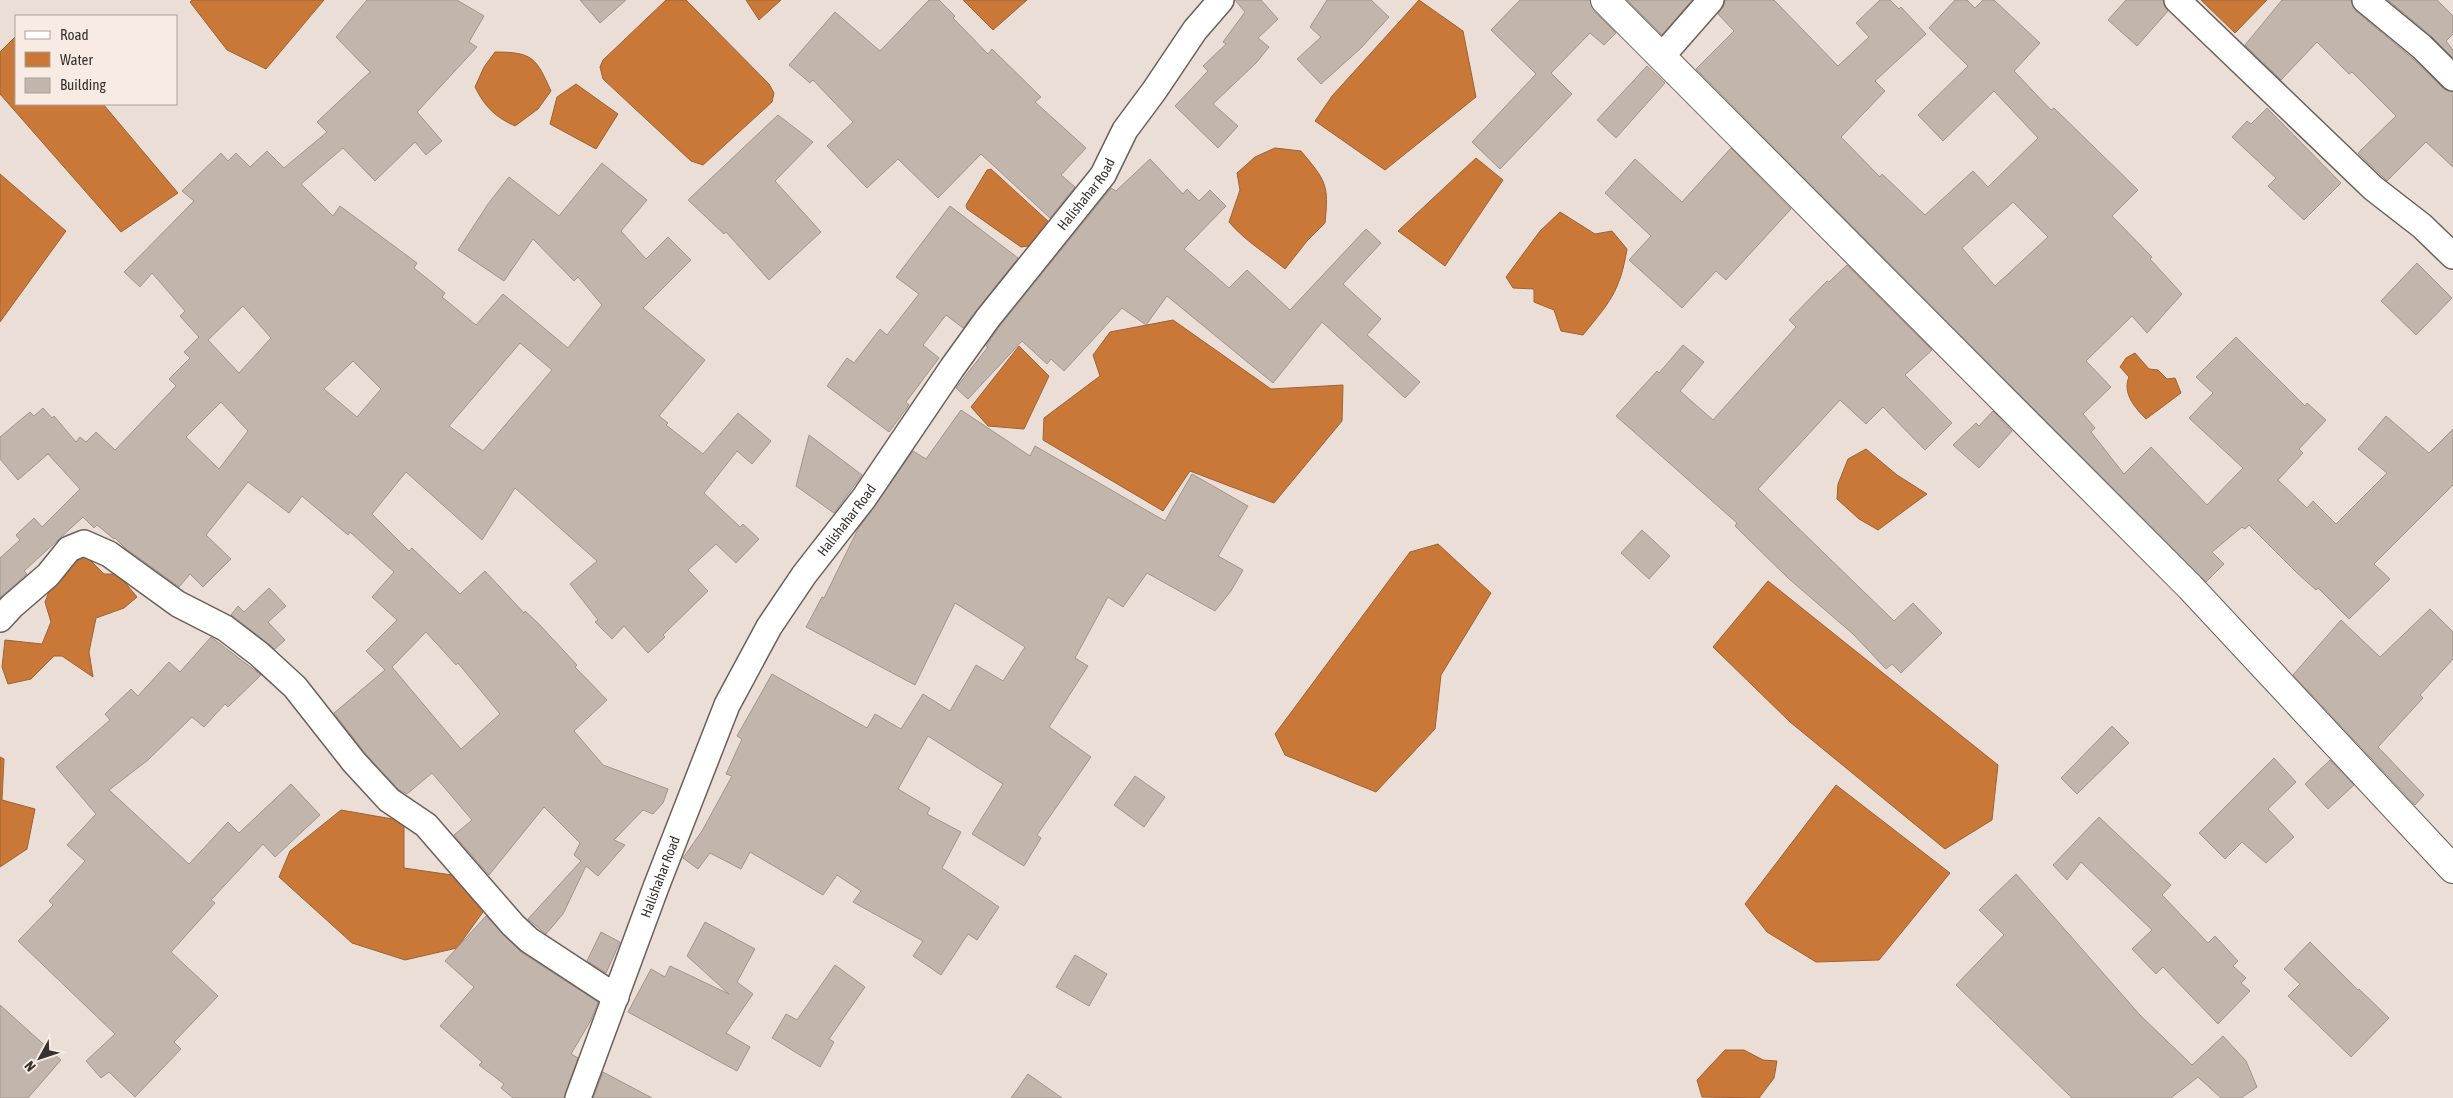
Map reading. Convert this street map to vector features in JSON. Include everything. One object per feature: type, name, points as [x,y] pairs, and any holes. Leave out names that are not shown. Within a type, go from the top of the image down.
[{"type":"street","name":"Halishahar Road","points":[[578,1098],[656,888],[727,705],[769,627],[804,575],[864,498],[988,318],[1103,175],[1125,130],[1195,30],[1221,0]]},
{"type":"street","points":[[1606,0],[1661,58],[2190,587],[2453,869]]},
{"type":"street","points":[[1661,58],[1711,0]]},
{"type":"street","points":[[2176,0],[2373,188],[2422,226],[2453,256]]},
{"type":"street","points":[[2365,0],[2422,47],[2453,78]]},
{"type":"street","points":[[0,619],[48,575],[68,549],[84,543],[109,554],[178,604],[225,628],[259,654],[295,688],[354,762],[389,800],[426,825],[513,925],[529,940],[616,997]]},
{"type":"water","points":[[192,0],[324,0],[266,69],[227,50],[190,2]]},
{"type":"water","points":[[666,0],[686,0],[769,84],[774,93],[772,102],[703,165],[691,161],[603,79],[600,67],[603,60]]},
{"type":"water","points":[[746,0],[781,0],[759,20]]},
{"type":"water","points":[[963,0],[1027,0],[993,30]]},
{"type":"water","points":[[1419,0],[1463,31],[1476,97],[1385,170],[1315,121],[1332,96]]},
{"type":"water","points":[[2201,0],[2267,0],[2235,33]]},
{"type":"water","points":[[15,37],[15,105],[104,105],[178,193],[121,232],[0,94],[0,52]]},
{"type":"water","points":[[495,52],[518,53],[532,59],[537,64],[551,91],[538,109],[515,126],[491,111],[475,87],[484,67]]},
{"type":"water","points":[[576,84],[618,114],[596,149],[550,124],[557,97]]},
{"type":"water","points":[[1275,148],[1301,151],[1321,177],[1326,191],[1325,223],[1307,241],[1285,269],[1249,241],[1229,222],[1240,190],[1237,173],[1255,157]]},
{"type":"water","points":[[1476,158],[1503,180],[1445,266],[1398,231]]},
{"type":"water","points":[[991,169],[1049,222],[1050,226],[1028,246],[1021,247],[967,209],[966,205],[987,170]]},
{"type":"water","points":[[0,174],[66,231],[0,322]]},
{"type":"water","points":[[1560,212],[1595,234],[1612,231],[1627,249],[1617,287],[1607,305],[1583,335],[1561,331],[1554,310],[1534,302],[1534,289],[1513,288],[1506,277],[1540,231]]},
{"type":"water","points":[[1173,320],[1271,389],[1343,385],[1342,421],[1274,503],[1190,471],[1163,511],[1043,440],[1044,418],[1100,376],[1093,355],[1110,332]]},
{"type":"water","points":[[1019,346],[1049,376],[1024,429],[988,426],[971,407]]},
{"type":"water","points":[[2135,353],[2149,369],[2158,370],[2167,379],[2175,378],[2181,393],[2146,419],[2128,394],[2127,383],[2129,377],[2120,367],[2126,358]]},
{"type":"water","points":[[1866,449],[1897,475],[1927,494],[1878,530],[1859,519],[1837,499],[1838,484],[1848,459]]},
{"type":"water","points":[[1438,544],[1491,593],[1441,675],[1435,729],[1376,792],[1285,755],[1275,734],[1410,552]]},
{"type":"water","points":[[86,556],[104,574],[118,574],[137,597],[124,608],[96,618],[89,652],[93,677],[62,656],[54,656],[31,679],[8,684],[2,667],[5,640],[42,644],[51,622],[45,602],[52,584],[69,565]]},
{"type":"water","points":[[1768,581],[1998,765],[1992,820],[1945,849],[1790,722],[1713,647]]},
{"type":"water","points":[[0,757],[4,759],[2,800],[35,809],[27,849],[0,867]]},
{"type":"water","points":[[1836,785],[1950,873],[1879,960],[1816,962],[1767,932],[1745,904]]},
{"type":"water","points":[[341,810],[404,821],[404,868],[452,875],[488,905],[457,948],[405,960],[352,943],[279,877],[290,851]]},
{"type":"water","points":[[1725,1050],[1744,1050],[1763,1060],[1777,1061],[1774,1078],[1759,1098],[1702,1097],[1697,1080]]},
{"type":"building","points":[[367,0],[457,0],[484,16],[469,42],[477,47],[417,112],[442,141],[426,155],[415,142],[375,181],[343,148],[301,184],[333,216],[340,206],[417,263],[414,268],[445,293],[442,297],[476,325],[503,294],[568,348],[602,305],[578,277],[574,281],[533,239],[504,281],[458,250],[488,204],[509,177],[559,216],[602,163],[647,200],[621,231],[646,259],[668,237],[691,260],[643,308],[705,360],[659,416],[668,423],[666,425],[703,454],[738,413],[771,441],[752,464],[737,451],[704,493],[740,527],[743,524],[759,539],[736,563],[716,544],[688,570],[708,591],[663,635],[665,637],[648,653],[624,626],[612,639],[595,622],[598,620],[570,584],[597,561],[515,488],[482,540],[406,472],[372,514],[409,551],[412,548],[460,594],[485,571],[524,613],[525,611],[538,623],[577,665],[575,667],[607,700],[574,731],[603,765],[668,789],[663,803],[653,814],[643,810],[614,840],[625,845],[598,876],[586,866],[563,914],[546,934],[528,919],[581,861],[574,855],[580,843],[544,807],[489,875],[454,835],[472,820],[432,773],[407,794],[398,789],[365,753],[334,713],[385,670],[366,651],[397,620],[372,597],[394,572],[350,532],[348,535],[302,496],[289,513],[248,482],[206,535],[231,559],[203,587],[190,574],[179,587],[97,525],[94,528],[83,517],[24,571],[27,574],[0,598],[0,558],[20,540],[16,535],[34,518],[42,527],[80,489],[48,454],[18,480],[0,459],[0,437],[30,412],[34,416],[43,408],[52,418],[54,416],[76,442],[80,437],[86,442],[96,432],[115,450],[176,386],[169,379],[190,358],[184,352],[199,337],[180,316],[185,311],[152,273],[140,287],[124,272],[194,201],[182,191],[221,153],[228,161],[236,153],[250,167],[267,151],[284,168],[327,132],[317,122],[370,72],[336,37]],"holes":[[[243,306],[271,338],[239,373],[208,340]],[[520,343],[552,370],[483,451],[449,426]],[[353,361],[381,389],[357,417],[324,389]],[[221,402],[248,431],[219,469],[186,437]],[[426,632],[456,665],[458,663],[500,714],[461,749],[392,667]]]},
{"type":"building","points":[[580,0],[626,0],[600,23]]},
{"type":"building","points":[[929,0],[939,0],[955,16],[953,18],[988,54],[992,49],[1041,97],[1035,102],[1086,148],[1061,175],[1075,187],[1050,218],[981,154],[938,198],[898,159],[867,188],[827,146],[853,122],[813,80],[810,83],[789,65],[835,12],[880,51]]},
{"type":"building","points":[[1235,0],[1261,0],[1278,19],[1258,38],[1269,47],[1257,62],[1213,104],[1238,126],[1218,148],[1175,106],[1208,71],[1203,66],[1226,44],[1223,42],[1245,12]]},
{"type":"building","points":[[1327,0],[1371,0],[1389,17],[1361,48],[1321,84],[1297,59],[1321,37],[1310,27]]},
{"type":"building","points":[[1520,0],[1590,0],[1594,11],[1616,33],[1604,45],[1590,33],[1551,73],[1572,94],[1500,169],[1472,142],[1536,74],[1491,30]]},
{"type":"building","points":[[1627,0],[1692,0],[1662,35]]},
{"type":"building","points":[[1725,0],[1774,0],[1838,66],[1869,37],[1856,23],[1880,0],[1890,0],[1899,9],[1901,7],[1926,34],[1875,81],[1885,91],[1841,137],[1880,177],[1882,174],[1925,215],[1973,171],[1988,187],[2038,138],[1994,91],[1943,141],[1918,115],[1968,66],[1929,28],[1955,0],[1967,0],[1975,8],[1983,0],[1994,0],[2040,43],[2014,71],[2051,110],[2054,108],[2138,190],[2112,216],[2152,257],[2150,259],[2182,294],[2147,333],[2132,316],[2086,361],[2111,387],[2083,414],[2095,428],[2091,432],[2124,474],[2151,447],[2207,505],[2243,468],[2189,418],[2213,393],[2196,377],[2236,337],[2305,406],[2307,403],[2326,420],[2299,449],[2303,453],[2278,480],[2307,508],[2313,501],[2336,524],[2387,473],[2358,449],[2386,416],[2429,453],[2453,429],[2453,485],[2374,564],[2390,579],[2349,619],[2318,588],[2316,590],[2297,573],[2249,525],[2245,529],[2242,527],[2212,552],[2224,564],[2206,582],[1696,69],[1734,31],[1718,14]],"holes":[[[2013,202],[2048,237],[1995,286],[1962,248]]]},
{"type":"building","points":[[2126,0],[2163,0],[2168,11],[2137,46],[2108,20]]},
{"type":"building","points":[[2282,0],[2351,0],[2356,11],[2412,58],[2443,88],[2453,92],[2453,167],[2426,142],[2387,181],[2358,153],[2396,116],[2352,72],[2349,74],[2317,42],[2281,80],[2245,45]]},
{"type":"building","points":[[2388,0],[2437,0],[2453,16],[2453,34],[2446,41],[2453,50],[2453,58],[2431,36]]},
{"type":"building","points":[[1647,66],[1665,83],[1616,138],[1597,120]]},
{"type":"building","points":[[2267,108],[2341,183],[2304,220],[2268,186],[2276,178],[2232,137],[2247,121],[2251,124]]},
{"type":"building","points":[[778,115],[813,142],[775,181],[821,232],[769,280],[726,232],[724,234],[688,200]]},
{"type":"building","points":[[1731,148],[1791,209],[1726,280],[1716,271],[1682,308],[1629,260],[1651,236],[1605,193],[1635,159],[1682,202]]},
{"type":"building","points":[[1150,159],[1183,194],[1187,189],[1199,201],[1210,190],[1226,206],[1184,249],[1229,288],[1247,270],[1290,310],[1366,229],[1381,243],[1343,284],[1381,319],[1367,335],[1420,382],[1405,398],[1322,322],[1273,383],[1167,296],[1146,325],[1122,308],[1064,371],[1051,359],[1047,364],[1022,341],[968,399],[956,388],[988,347],[986,346],[999,327],[1111,188],[1116,191]]},
{"type":"building","points":[[950,206],[1018,258],[963,328],[946,315],[923,345],[939,358],[906,402],[909,405],[889,432],[827,386],[847,358],[854,363],[880,329],[887,335],[919,294],[896,277]]},
{"type":"building","points":[[2417,263],[2452,298],[2416,335],[2381,301]]},
{"type":"building","points":[[1847,265],[1932,350],[1905,375],[1952,423],[1925,450],[1883,407],[1866,424],[1840,400],[1758,489],[1894,621],[1913,603],[1942,633],[1901,673],[1892,664],[1886,669],[1853,634],[1788,578],[1735,526],[1737,523],[1616,416],[1657,371],[1659,373],[1683,345],[1704,362],[1680,391],[1713,420],[1796,327],[1789,320],[1827,281],[1829,282]]},
{"type":"building","points":[[961,410],[1030,456],[1035,446],[1165,521],[1192,474],[1248,506],[1218,556],[1243,570],[1231,591],[1215,611],[1147,573],[1123,607],[1108,597],[1075,658],[1088,666],[1049,727],[1091,757],[1037,835],[1041,838],[1024,866],[972,834],[1003,784],[928,736],[898,789],[930,808],[927,814],[961,832],[942,868],[999,907],[977,940],[968,934],[941,975],[913,956],[923,941],[853,902],[861,891],[837,875],[823,895],[750,852],[741,869],[710,853],[698,869],[683,858],[702,831],[732,776],[726,774],[742,739],[737,736],[772,674],[867,728],[875,714],[901,729],[923,694],[950,711],[976,665],[1003,681],[1025,647],[955,603],[915,685],[806,627],[822,597],[824,598],[858,529],[913,451],[926,459]]},
{"type":"building","points":[[1993,411],[2012,431],[1979,468],[1953,445],[1976,423],[1979,426]]},
{"type":"building","points":[[809,435],[862,475],[834,513],[796,486]]},
{"type":"building","points":[[1642,530],[1670,556],[1649,579],[1621,553]]},
{"type":"building","points":[[269,588],[286,606],[268,622],[285,640],[275,649],[231,615],[238,606],[244,612]]},
{"type":"building","points":[[2430,609],[2453,632],[2453,659],[2420,695],[2423,698],[2378,747],[2424,795],[2415,805],[2293,675],[2341,620],[2380,657]]},
{"type":"building","points":[[211,637],[261,675],[228,707],[225,704],[204,727],[192,717],[148,760],[109,790],[189,864],[228,822],[239,833],[291,784],[320,815],[275,857],[263,844],[211,900],[215,903],[171,952],[218,996],[174,1042],[181,1049],[135,1097],[109,1072],[101,1078],[86,1061],[115,1034],[18,941],[53,905],[49,901],[85,861],[67,845],[96,814],[56,767],[110,720],[105,714],[131,689],[138,696],[169,662],[180,672]]},
{"type":"building","points":[[2112,726],[2129,743],[2077,794],[2061,778]]},
{"type":"building","points":[[2274,758],[2296,782],[2268,809],[2294,837],[2266,863],[2242,842],[2225,859],[2199,833]]},
{"type":"building","points":[[2330,760],[2354,785],[2328,809],[2305,784]]},
{"type":"building","points":[[1135,776],[1165,797],[1144,827],[1114,805]]},
{"type":"building","points":[[2099,817],[2171,885],[2162,895],[2208,943],[2215,936],[2238,961],[2233,966],[2246,978],[2241,983],[2250,991],[2218,1024],[2163,967],[2156,974],[2132,949],[2152,930],[2081,862],[2067,880],[2053,865]]},
{"type":"building","points":[[2016,874],[2140,1015],[2192,1065],[2223,1036],[2246,1061],[2257,1087],[2241,1098],[2221,1098],[2198,1077],[2171,1098],[2072,1098],[1956,985],[2004,935],[1979,910]]},
{"type":"building","points":[[486,916],[521,952],[598,1002],[591,1020],[571,1054],[578,1058],[564,1098],[513,1098],[501,1088],[504,1084],[479,1065],[482,1062],[440,1026],[474,987],[445,961]]},
{"type":"building","points":[[705,922],[755,949],[737,982],[753,994],[726,1033],[750,1047],[737,1071],[628,1012],[651,969],[665,977],[670,966],[729,994],[687,956]]},
{"type":"building","points":[[601,932],[620,942],[606,973],[587,961]]},
{"type":"building","points":[[2310,942],[2389,1018],[2351,1057],[2288,996],[2300,984],[2284,969]]},
{"type":"building","points":[[1075,955],[1107,974],[1089,1006],[1056,987]]},
{"type":"building","points":[[835,965],[865,987],[829,1039],[834,1042],[820,1067],[772,1038],[786,1014],[797,1020]]},
{"type":"building","points":[[0,1005],[61,1060],[28,1098],[0,1098]]},
{"type":"building","points":[[603,1072],[652,1098],[593,1098]]},
{"type":"building","points":[[1028,1074],[1062,1098],[1011,1098]]}]
